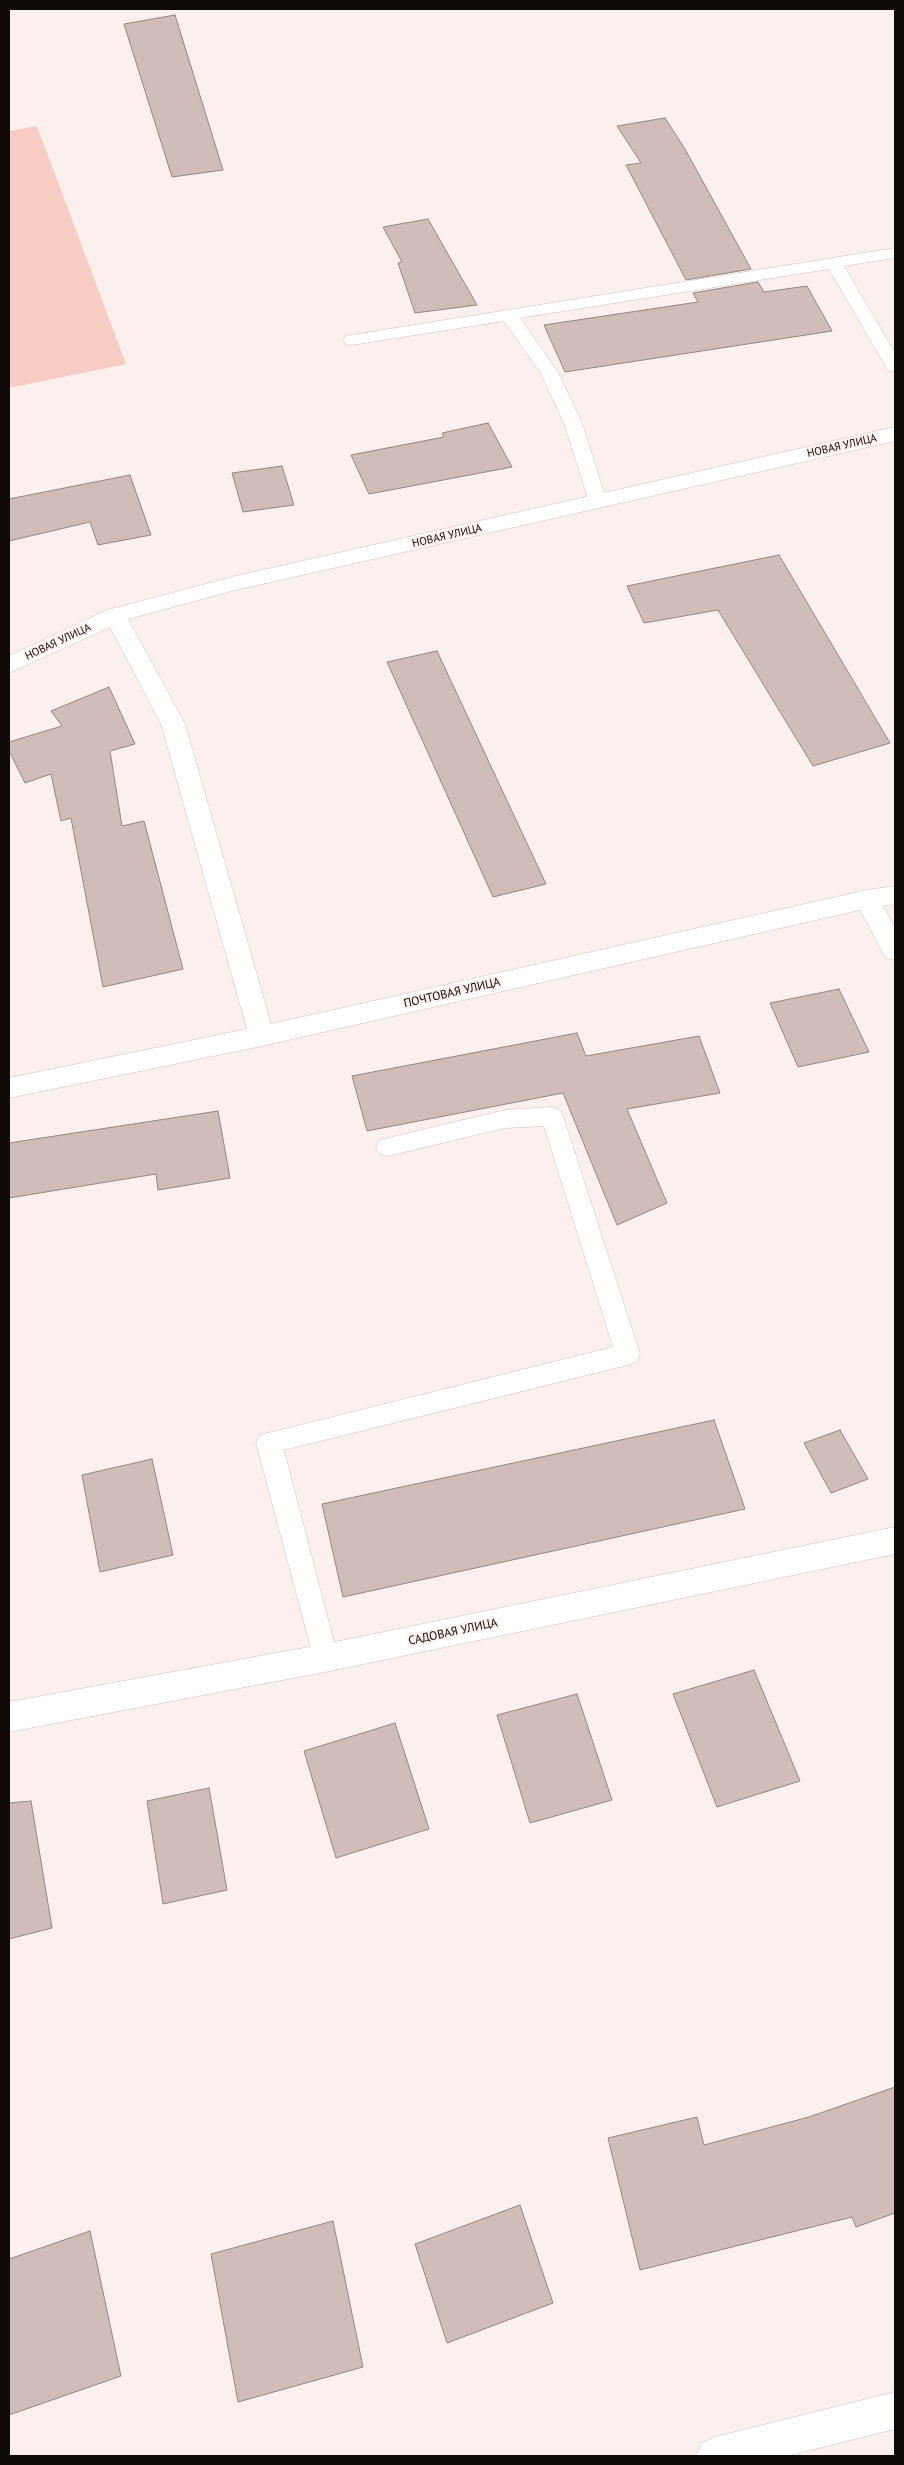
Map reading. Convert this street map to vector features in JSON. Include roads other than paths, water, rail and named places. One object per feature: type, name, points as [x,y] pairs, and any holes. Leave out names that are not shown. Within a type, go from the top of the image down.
[{"type":"street","name":"НОВАЯ УЛИЦА","points":[[9,665],[115,615],[246,581],[895,434]]},
{"type":"street","points":[[115,615],[173,724],[262,1036]]},
{"type":"street","name":"ПОЧТОВАЯ УЛИЦА","points":[[9,1088],[262,1036],[867,899],[895,895]]},
{"type":"street","points":[[867,899],[895,952]]},
{"type":"street","name":"САДОВАЯ УЛИЦА","points":[[9,1717],[325,1658],[895,1540]]},
{"type":"street","points":[[715,2456],[895,2410]]},
{"type":"lane","points":[[352,340],[895,253]]},
{"type":"lane","points":[[833,262],[895,367]]},
{"type":"lane","points":[[509,315],[549,372],[573,422],[598,502]]},
{"type":"lane","points":[[325,1658],[269,1443],[628,1354],[552,1116],[505,1119],[388,1146]]}]
